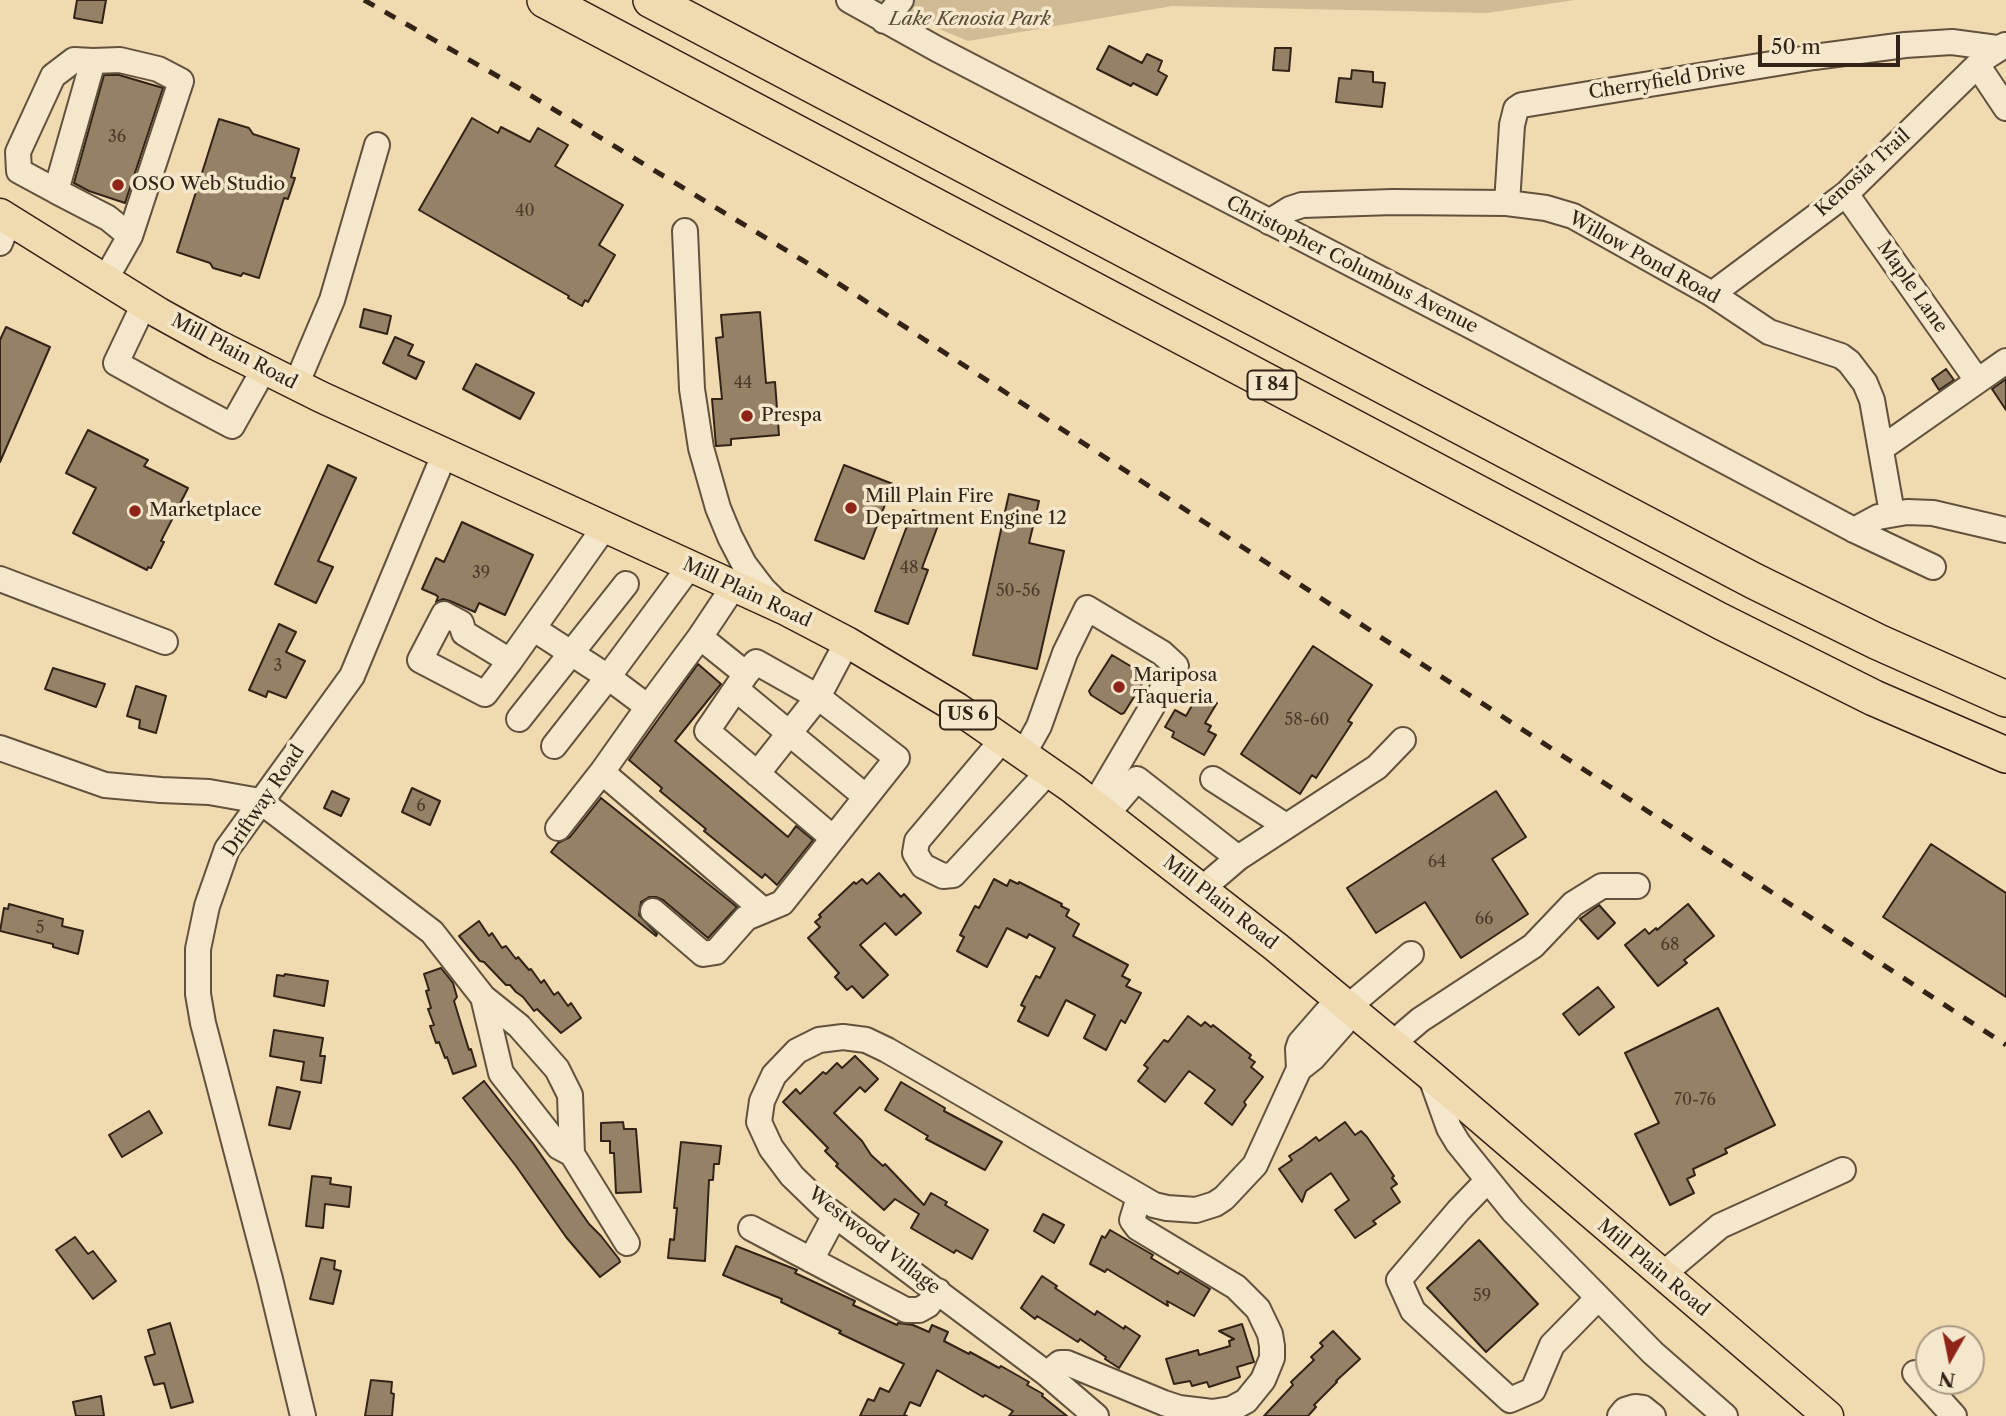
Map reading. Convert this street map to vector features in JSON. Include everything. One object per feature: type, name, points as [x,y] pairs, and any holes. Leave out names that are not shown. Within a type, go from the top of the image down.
[{"type":"highway","name":"I 84","points":[[545,0],[1770,647],[1895,708],[2006,755]]},
{"type":"highway","name":"I 84","points":[[651,0],[1754,581],[1910,657],[2006,699]]},
{"type":"main road","name":"Mill Plain Road","points":[[3,226],[296,385],[784,609],[847,642],[957,708],[1101,809],[1349,1006],[1662,1275],[1815,1412]]},
{"type":"street","name":"Christopher Columbus Avenue","points":[[849,0],[884,21],[1473,327],[1854,530],[1933,567]]},
{"type":"street","points":[[884,21],[901,0]]},
{"type":"street","name":"Cherryfield Drive","points":[[1507,203],[1512,125],[1516,109],[1522,105],[1905,45],[1952,42],[2001,46]]},
{"type":"street","name":"Kenosia Trail","points":[[1712,294],[1846,194],[2001,46]]},
{"type":"street","points":[[105,280],[130,236],[181,81],[158,69],[120,60],[74,60],[53,76],[18,152],[19,171],[108,218],[130,236]]},
{"type":"street","points":[[56,191],[93,61]]},
{"type":"street","points":[[1978,66],[2006,108]]},
{"type":"street","points":[[296,385],[332,300],[377,145]]},
{"type":"street","name":"Maple Lane","points":[[1846,194],[1977,380]]},
{"type":"street","name":"Willow Pond Road","points":[[1269,222],[1290,209],[1316,204],[1507,203],[1546,208],[1573,216],[1712,294],[1769,332],[1841,356],[1849,362],[1857,370],[1869,392],[1882,448],[1892,513]]},
{"type":"street","points":[[685,231],[692,389],[707,472],[718,508],[744,564],[763,589],[784,609]]},
{"type":"street","points":[[144,304],[116,363],[172,394],[232,426],[264,369]]},
{"type":"street","points":[[1882,448],[2006,361]]},
{"type":"street","name":"Driftway Road","points":[[303,1416],[270,1279],[221,1099],[198,994],[198,949],[212,888],[227,849],[352,677],[444,454]]},
{"type":"street","points":[[1854,530],[1892,513],[1933,513],[2006,530]]},
{"type":"street","points":[[510,662],[604,528]]},
{"type":"street","points":[[554,746],[690,566]]},
{"type":"street","points":[[0,579],[165,642]]},
{"type":"street","points":[[519,719],[626,584]]},
{"type":"street","points":[[558,828],[602,772],[734,586]]},
{"type":"street","points":[[1049,771],[953,875],[943,876],[923,866],[915,853],[917,841],[1014,746],[1039,726],[1065,653],[1087,608],[1162,653],[1176,666],[1122,757],[1101,809]]},
{"type":"street","points":[[534,629],[608,677],[648,707]]},
{"type":"street","points":[[700,637],[789,733],[866,797]]},
{"type":"street","points":[[757,774],[818,696],[847,642]]},
{"type":"street","points":[[653,911],[703,954],[716,952],[746,918],[782,903],[897,758],[818,696],[756,662],[706,731],[833,838]]},
{"type":"street","points":[[1203,888],[1238,858],[1377,767],[1403,740]]},
{"type":"street","points":[[0,748],[105,785],[209,792],[260,801],[432,932],[483,997],[519,1026],[557,1069],[569,1095],[572,1154],[627,1244]]},
{"type":"street","points":[[602,772],[763,910]]},
{"type":"street","points":[[1101,809],[1137,779],[1238,858]]},
{"type":"street","points":[[1213,779],[1286,826]]},
{"type":"street","points":[[1392,1044],[1420,1020],[1533,946],[1573,904],[1602,886],[1637,886]]},
{"type":"street","points":[[1349,1006],[1411,954]]},
{"type":"street","points":[[483,997],[501,1073],[559,1147],[572,1154]]},
{"type":"street","name":"Westwood Village","points":[[1096,1416],[1047,1374],[817,1202],[786,1168],[767,1141],[759,1122],[767,1086],[782,1065],[797,1051],[820,1040],[843,1037],[866,1040],[1154,1205],[1187,1211],[1206,1208],[1224,1198],[1255,1165],[1299,1069],[1313,1058],[1343,1024],[1349,1006]]},
{"type":"street","points":[[1430,1075],[1449,1128],[1487,1181],[1522,1221],[1653,1353],[1725,1416]]},
{"type":"street","points":[[1662,1275],[1720,1226],[1843,1170]]},
{"type":"street","points":[[1487,1181],[1399,1280],[1413,1311],[1510,1400],[1533,1390],[1552,1345],[1598,1298]]},
{"type":"street","points":[[1047,1374],[1060,1363],[1067,1363],[1179,1408],[1233,1413],[1252,1396],[1269,1368],[1272,1346],[1266,1323],[1258,1309],[1236,1287],[1138,1228],[1132,1220],[1139,1197]]},
{"type":"street","points":[[811,1260],[835,1215]]},
{"type":"street","points":[[751,1228],[906,1310],[919,1310],[928,1305],[938,1291]]},
{"type":"street","points":[[1935,1395],[1954,1416]]},
{"type":"street","points":[[1620,1416],[1634,1406],[1643,1408],[1653,1416]]},
{"type":"green space","name":"Lake Kenosia Park","points":[[870,0],[1575,0],[1487,13],[1172,6],[968,41]]},
{"type":"building","points":[[77,0],[106,0],[102,23],[74,18]]},
{"type":"building","points":[[1109,46],[1142,63],[1147,54],[1162,61],[1158,71],[1167,76],[1157,95],[1097,69]]},
{"type":"building","points":[[1275,48],[1291,48],[1289,71],[1273,70]]},
{"type":"building","points":[[1352,70],[1373,72],[1373,82],[1385,83],[1382,107],[1336,102],[1339,78],[1351,79]]},
{"type":"building","points":[[104,75],[119,75],[163,88],[125,203],[74,183]]},
{"type":"building","points":[[472,118],[498,133],[501,127],[530,142],[538,128],[568,145],[555,166],[623,205],[599,245],[615,255],[588,302],[585,300],[582,306],[419,210]]},
{"type":"building","points":[[219,119],[249,128],[253,134],[299,149],[291,177],[295,178],[288,199],[284,198],[259,278],[213,268],[210,263],[177,252]]},
{"type":"building","points":[[364,309],[391,316],[387,334],[360,327]]},
{"type":"building","points":[[760,312],[766,383],[775,382],[779,435],[731,439],[731,445],[716,446],[712,399],[722,399],[716,338],[723,337],[721,315]]},
{"type":"building","points":[[6,327],[50,347],[0,462],[0,340]]},
{"type":"building","points":[[395,337],[413,345],[408,355],[424,362],[416,379],[383,363]]},
{"type":"building","points":[[476,364],[534,393],[520,419],[463,389]]},
{"type":"building","points":[[1946,369],[1954,380],[1939,390],[1932,379]]},
{"type":"building","points":[[2006,379],[2006,410],[1992,389]]},
{"type":"building","points":[[88,430],[148,460],[144,466],[188,488],[161,541],[164,542],[151,568],[148,567],[147,570],[73,533],[96,488],[66,473]]},
{"type":"building","points":[[328,465],[356,478],[318,561],[333,567],[316,603],[275,584]]},
{"type":"building","points":[[844,465],[893,484],[864,559],[815,540]]},
{"type":"building","points":[[1009,494],[1039,501],[1029,543],[1064,551],[1037,669],[973,655]]},
{"type":"building","points":[[913,510],[936,515],[936,519],[940,520],[922,568],[928,570],[908,624],[875,611]]},
{"type":"building","points":[[462,522],[533,555],[505,615],[479,603],[475,612],[443,599],[436,602],[436,595],[422,589],[436,558],[444,562]]},
{"type":"building","points":[[279,624],[296,632],[286,652],[305,661],[286,698],[268,691],[266,697],[249,690]]},
{"type":"building","points":[[1313,646],[1372,685],[1348,721],[1352,723],[1316,778],[1312,775],[1300,794],[1241,754]]},
{"type":"building","points":[[1112,655],[1147,676],[1121,714],[1089,691]]},
{"type":"building","points":[[698,664],[721,684],[675,741],[788,837],[796,826],[813,840],[777,885],[765,874],[762,878],[704,831],[706,829],[660,791],[662,788],[629,760]]},
{"type":"building","points":[[53,668],[105,684],[96,707],[45,689]]},
{"type":"building","points":[[136,686],[166,696],[156,733],[139,728],[140,720],[127,716]]},
{"type":"building","points":[[1199,693],[1217,703],[1205,723],[1211,726],[1208,731],[1216,735],[1204,755],[1172,737],[1174,732],[1165,727],[1175,710],[1186,716]]},
{"type":"building","points":[[412,788],[440,801],[430,825],[402,812]]},
{"type":"building","points":[[332,791],[349,799],[341,816],[324,808]]},
{"type":"building","points":[[1496,791],[1526,837],[1492,859],[1528,914],[1461,958],[1425,902],[1376,933],[1347,888]]},
{"type":"building","points":[[601,798],[737,907],[708,938],[663,900],[649,897],[641,902],[639,915],[656,936],[551,852],[558,843],[570,837]]},
{"type":"building","points":[[1931,844],[2006,893],[2006,997],[1883,917]]},
{"type":"building","points":[[879,873],[901,897],[904,894],[921,913],[896,935],[885,923],[860,945],[888,975],[863,998],[852,986],[847,990],[835,977],[839,973],[808,938],[820,927],[815,922],[821,917],[819,915],[854,882],[856,884],[862,879],[867,884]]},
{"type":"building","points":[[994,879],[1007,886],[1010,880],[1018,884],[1019,882],[1062,904],[1061,906],[1069,910],[1066,916],[1079,924],[1073,936],[1128,965],[1122,976],[1130,980],[1126,986],[1141,993],[1125,1023],[1121,1020],[1106,1050],[1084,1038],[1095,1015],[1066,1000],[1048,1036],[1018,1021],[1025,1007],[1021,1005],[1036,976],[1040,978],[1055,948],[1029,934],[1027,938],[1007,928],[987,967],[957,951],[964,937],[960,935],[975,906],[979,908]]},
{"type":"building","points":[[9,904],[63,919],[62,926],[83,931],[78,954],[53,947],[53,944],[0,931],[4,908],[8,909]]},
{"type":"building","points":[[1688,904],[1714,936],[1684,960],[1687,963],[1658,986],[1625,945],[1645,929],[1649,934],[1656,928],[1657,930]]},
{"type":"building","points":[[1599,905],[1615,923],[1598,939],[1580,919]]},
{"type":"building","points":[[479,921],[489,936],[492,933],[502,948],[506,946],[516,959],[518,957],[531,969],[541,983],[544,980],[554,995],[558,992],[568,1006],[571,1003],[581,1018],[561,1033],[480,961],[459,936]]},
{"type":"building","points":[[441,968],[453,983],[457,997],[454,1001],[476,1066],[453,1074],[430,1026],[434,1025],[428,1009],[431,1008],[426,991],[429,990],[424,974]]},
{"type":"building","points":[[277,975],[328,981],[324,1006],[274,996]]},
{"type":"building","points":[[1598,987],[1614,1007],[1579,1035],[1563,1014]]},
{"type":"building","points":[[1718,1008],[1775,1125],[1725,1149],[1727,1153],[1693,1169],[1695,1175],[1687,1179],[1694,1193],[1670,1205],[1635,1134],[1659,1123],[1625,1053]]},
{"type":"building","points":[[1188,1016],[1201,1026],[1205,1022],[1211,1027],[1213,1025],[1251,1055],[1249,1058],[1255,1062],[1251,1067],[1263,1077],[1244,1102],[1246,1105],[1232,1125],[1205,1103],[1215,1090],[1189,1071],[1165,1102],[1138,1081],[1148,1068],[1144,1065],[1164,1040],[1168,1042]]},
{"type":"building","points":[[274,1030],[323,1038],[320,1056],[325,1056],[321,1083],[301,1080],[304,1062],[270,1056]]},
{"type":"building","points":[[855,1056],[878,1079],[865,1092],[860,1087],[834,1113],[862,1141],[871,1155],[883,1166],[885,1164],[924,1205],[931,1193],[947,1202],[945,1205],[988,1230],[972,1259],[956,1250],[954,1253],[911,1228],[919,1214],[895,1199],[884,1210],[836,1166],[838,1164],[825,1151],[828,1148],[783,1102],[796,1089],[800,1094],[823,1072],[826,1074],[837,1063],[842,1068]]},
{"type":"building","points":[[484,1081],[534,1145],[589,1224],[619,1259],[620,1262],[600,1277],[566,1237],[463,1098]]},
{"type":"building","points":[[901,1082],[945,1108],[944,1111],[1002,1142],[985,1170],[926,1139],[928,1136],[885,1110]]},
{"type":"building","points":[[277,1087],[300,1092],[290,1129],[269,1125]]},
{"type":"building","points":[[149,1111],[162,1133],[122,1157],[109,1135]]},
{"type":"building","points":[[623,1122],[624,1129],[636,1129],[641,1192],[616,1193],[614,1153],[610,1153],[610,1141],[601,1141],[601,1123]]},
{"type":"building","points":[[1345,1122],[1355,1135],[1361,1131],[1367,1137],[1394,1176],[1392,1178],[1397,1184],[1391,1188],[1400,1202],[1373,1221],[1376,1224],[1355,1238],[1335,1210],[1349,1200],[1331,1173],[1306,1191],[1302,1202],[1279,1169],[1292,1160],[1289,1156],[1316,1137],[1319,1141]]},
{"type":"building","points":[[681,1142],[721,1146],[719,1164],[714,1164],[713,1180],[709,1180],[705,1261],[668,1258],[670,1239],[674,1240],[677,1208],[674,1208]]},
{"type":"building","points":[[312,1176],[331,1178],[330,1184],[351,1187],[349,1207],[325,1204],[323,1228],[306,1226]]},
{"type":"building","points":[[1043,1214],[1064,1225],[1054,1243],[1034,1231]]},
{"type":"building","points":[[1110,1230],[1153,1255],[1151,1258],[1178,1274],[1180,1271],[1210,1289],[1194,1316],[1167,1301],[1168,1306],[1107,1269],[1105,1272],[1090,1264],[1102,1236],[1105,1238]]},
{"type":"building","points":[[75,1237],[88,1254],[93,1251],[116,1281],[93,1299],[56,1250]]},
{"type":"building","points":[[1479,1240],[1538,1304],[1486,1352],[1427,1288]]},
{"type":"building","points":[[736,1246],[797,1270],[795,1273],[855,1301],[853,1305],[897,1325],[913,1325],[929,1332],[932,1325],[948,1332],[944,1341],[999,1368],[1001,1366],[1029,1382],[1027,1385],[1043,1394],[1042,1396],[1067,1416],[1009,1416],[1013,1411],[937,1370],[920,1406],[910,1402],[904,1415],[907,1416],[860,1416],[868,1399],[874,1401],[880,1388],[889,1392],[904,1364],[839,1333],[841,1331],[781,1302],[782,1299],[723,1275]]},
{"type":"building","points":[[321,1258],[335,1261],[334,1269],[341,1271],[333,1304],[310,1299]]},
{"type":"building","points":[[1042,1276],[1095,1315],[1097,1311],[1140,1336],[1119,1368],[1080,1339],[1078,1342],[1037,1316],[1035,1319],[1021,1308]]},
{"type":"building","points":[[170,1323],[193,1402],[171,1408],[164,1383],[154,1385],[145,1357],[155,1354],[148,1330]]},
{"type":"building","points":[[1242,1324],[1254,1362],[1237,1367],[1240,1377],[1209,1387],[1207,1382],[1192,1386],[1190,1381],[1174,1384],[1166,1359],[1198,1350],[1199,1355],[1230,1346],[1229,1341],[1234,1339],[1219,1331]]},
{"type":"building","points":[[1333,1331],[1360,1359],[1314,1405],[1316,1407],[1308,1416],[1264,1416],[1293,1385],[1291,1382],[1314,1360],[1311,1357],[1323,1346],[1320,1343]]},
{"type":"building","points":[[371,1380],[392,1382],[392,1416],[365,1416]]},
{"type":"building","points":[[101,1396],[104,1416],[76,1416],[73,1402]]},
{"type":"railway","points":[[364,0],[515,86],[804,261],[2006,1045]]},
{"type":"place","name":"OSO Web Studio","points":[[118,185]]},
{"type":"place","name":"Prespa","points":[[747,416]]},
{"type":"place","name":"Mill Plain Fire Department Engine 12","points":[[851,508]]},
{"type":"place","name":"Marketplace","points":[[135,511]]},
{"type":"place","name":"Mariposa Taqueria","points":[[1119,687]]}]
